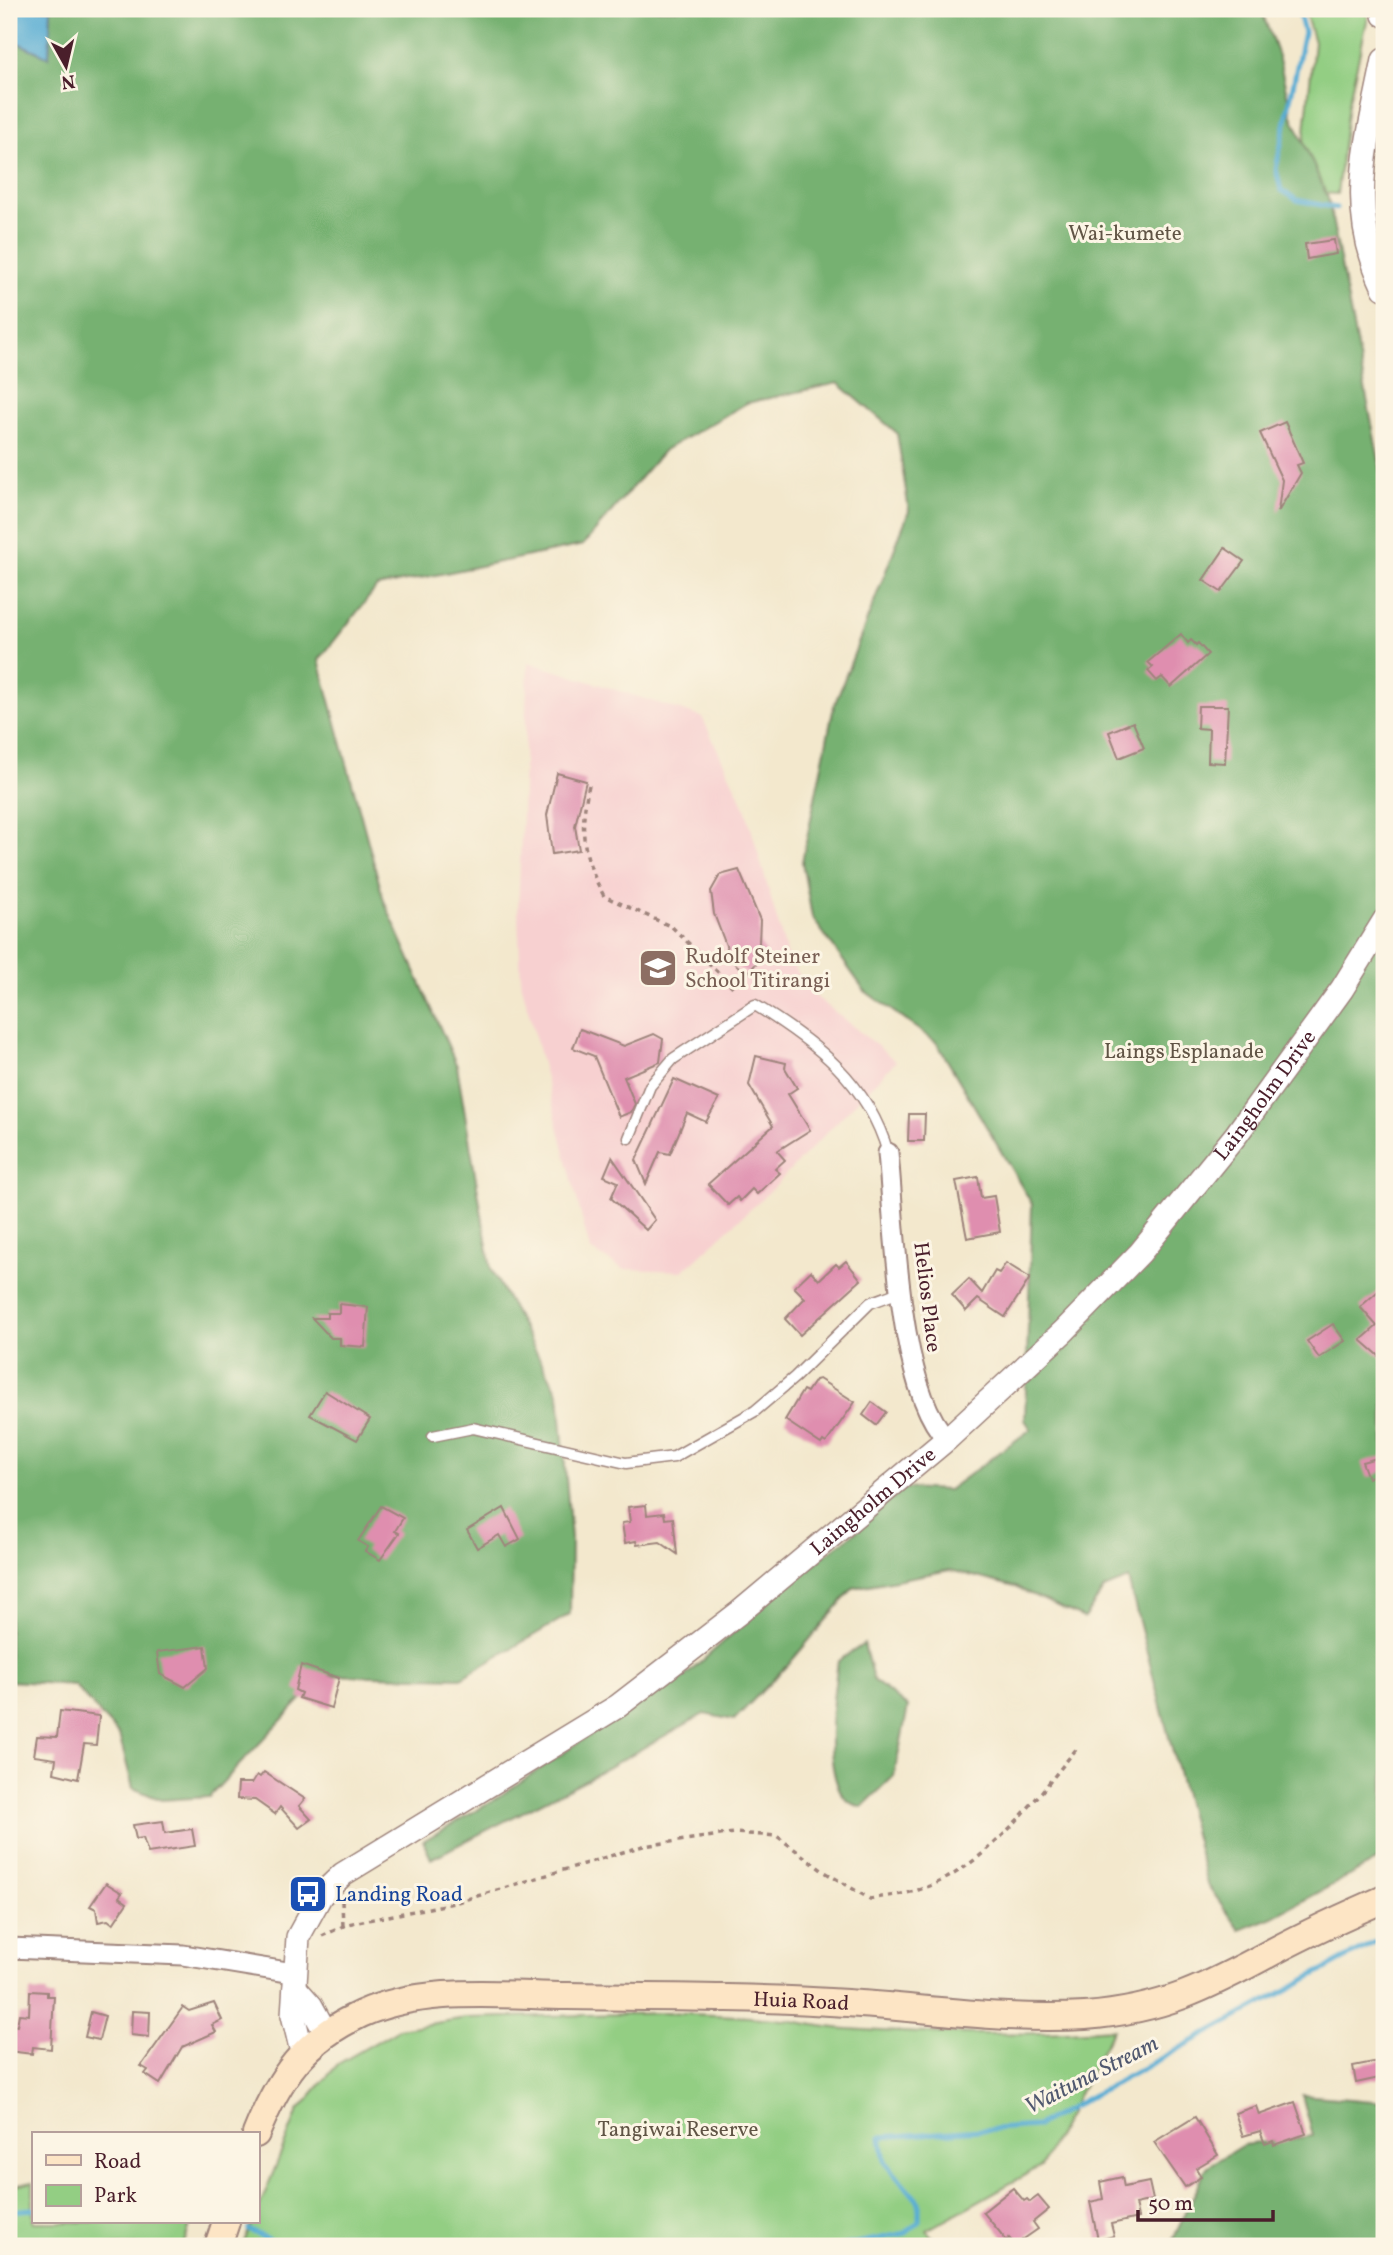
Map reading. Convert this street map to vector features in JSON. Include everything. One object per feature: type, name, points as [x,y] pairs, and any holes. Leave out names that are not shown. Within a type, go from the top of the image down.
[{"type":"main road","name":"Huia Road","points":[[257,2132],[268,2105],[302,2052],[326,2033],[363,2014],[395,2003],[454,1995],[717,1997],[1032,2015],[1107,2013],[1188,1995],[1384,1899]]},
{"type":"main road","points":[[218,2246],[225,2224]]},
{"type":"street","points":[[1383,9],[1384,15]]},
{"type":"street","points":[[1384,60],[1360,180],[1365,232],[1384,288]]},
{"type":"street","name":"Laingholm Drive","points":[[302,2052],[293,2015],[297,1943],[307,1917],[321,1895],[343,1874],[618,1706],[740,1612],[947,1439],[1064,1331],[1140,1253],[1236,1135],[1285,1069],[1342,989],[1384,921]]},
{"type":"street","name":"Helios Place","points":[[888,1153],[902,1291],[912,1358],[924,1405],[936,1428],[947,1439]]},
{"type":"street","points":[[9,1948],[183,1955],[294,1980],[326,2033]]},
{"type":"lane","points":[[629,1138],[650,1086],[673,1059],[755,1005],[819,1047],[864,1100],[880,1125],[888,1153]]},
{"type":"lane","points":[[433,1436],[473,1428],[626,1463],[674,1457],[755,1411],[795,1377],[870,1303],[902,1291]]},
{"type":"path","points":[[589,785],[581,819],[593,876],[604,896],[672,927],[733,987]]},
{"type":"path","points":[[297,1943],[348,1924],[454,1903],[643,1846],[734,1833],[777,1836],[823,1871],[870,1899],[917,1891],[953,1875],[994,1843],[1078,1747]]},
{"type":"shaded area","name":"Rudolf Steiner School Titirangi","points":[[528,662],[702,717],[745,807],[787,955],[809,991],[896,1061],[772,1189],[683,1271],[623,1269],[590,1250],[521,982],[518,912]]},
{"type":"green space","points":[[51,9],[1261,9],[1279,59],[1292,116],[1328,198],[1384,486],[1384,1857],[1273,1917],[1240,1930],[1207,1884],[1128,1579],[1104,1589],[1084,1618],[1015,1587],[950,1570],[853,1588],[794,1658],[734,1720],[704,1714],[587,1779],[431,1859],[423,1841],[489,1803],[605,1725],[682,1679],[790,1582],[858,1530],[904,1488],[948,1490],[1031,1429],[1025,1420],[1032,1204],[937,1043],[865,991],[812,917],[802,862],[834,706],[909,511],[897,433],[838,383],[747,403],[663,451],[583,545],[377,587],[319,660],[384,901],[457,1066],[491,1269],[559,1394],[571,1538],[570,1614],[461,1678],[324,1675],[209,1797],[161,1800],[133,1788],[119,1735],[74,1685],[9,1681],[9,39],[49,57]]},
{"type":"green space","points":[[1304,9],[1366,9],[1368,17],[1348,104],[1337,194],[1299,192],[1314,42]]},
{"type":"green space","points":[[864,1644],[873,1680],[908,1707],[894,1776],[862,1807],[847,1800],[839,1788],[831,1754],[831,1734],[838,1661]]},
{"type":"green space","name":"Tangiwai Reserve","points":[[666,2013],[754,2017],[839,2028],[913,2033],[1013,2034],[1113,2029],[1041,2166],[927,2230],[938,2246],[242,2246],[252,2224],[259,2224],[259,2208],[298,2111],[338,2064],[399,2029],[466,2018]]},
{"type":"green space","points":[[1302,2095],[1384,2102],[1384,2246],[1170,2246],[1207,2167],[1243,2145],[1313,2136]]},
{"type":"green space","points":[[32,2182],[32,2224],[190,2224],[183,2246],[9,2246],[9,2187]]},
{"type":"water","points":[[9,9],[51,9],[49,57],[9,39]]},
{"type":"building","points":[[1334,240],[1336,254],[1307,259],[1305,244]]},
{"type":"building","points":[[1285,422],[1303,463],[1297,465],[1301,473],[1278,512],[1282,480],[1260,433]]},
{"type":"building","points":[[1225,548],[1244,561],[1221,592],[1203,580]]},
{"type":"building","points":[[1181,634],[1188,643],[1191,640],[1196,645],[1198,643],[1208,654],[1171,687],[1162,677],[1157,681],[1148,671],[1153,667],[1148,662]]},
{"type":"building","points":[[1198,706],[1228,706],[1225,763],[1208,762],[1209,729],[1197,728]]},
{"type":"building","points":[[1133,722],[1144,748],[1119,758],[1109,732]]},
{"type":"building","points":[[557,773],[586,781],[575,826],[579,850],[552,854],[547,815]]},
{"type":"building","points":[[739,870],[760,920],[759,943],[766,952],[747,974],[732,961],[714,914],[711,891],[720,875]]},
{"type":"building","points":[[580,1029],[624,1046],[654,1034],[663,1039],[660,1062],[624,1077],[635,1104],[631,1112],[619,1117],[594,1056],[573,1048]]},
{"type":"building","points":[[756,1056],[786,1063],[785,1068],[797,1088],[788,1094],[810,1130],[777,1151],[785,1160],[775,1169],[780,1173],[757,1194],[752,1189],[740,1201],[737,1197],[728,1205],[708,1184],[773,1126],[749,1085]]},
{"type":"building","points":[[674,1079],[719,1099],[706,1122],[687,1113],[670,1154],[660,1152],[646,1184],[636,1160]]},
{"type":"building","points":[[909,1114],[925,1114],[924,1141],[908,1141]]},
{"type":"building","points":[[612,1157],[655,1220],[646,1230],[611,1198],[618,1182],[604,1176]]},
{"type":"building","points":[[978,1177],[981,1198],[994,1196],[1000,1232],[967,1238],[956,1181]]},
{"type":"building","points":[[846,1261],[861,1280],[800,1335],[785,1319],[805,1298],[794,1287],[811,1271],[819,1280],[836,1264],[839,1267]]},
{"type":"building","points":[[1006,1263],[1030,1278],[1005,1317],[978,1299],[966,1311],[952,1295],[969,1279],[982,1293],[995,1271],[999,1273]]},
{"type":"building","points":[[1384,1286],[1384,1360],[1361,1340],[1377,1326],[1360,1307]]},
{"type":"building","points":[[339,1304],[368,1307],[365,1347],[340,1345],[340,1338],[331,1338],[312,1318],[327,1318],[327,1313],[339,1313]]},
{"type":"building","points":[[1333,1324],[1345,1341],[1319,1358],[1307,1341]]},
{"type":"building","points":[[819,1379],[855,1402],[826,1443],[823,1441],[821,1444],[785,1420],[803,1390],[807,1392],[815,1380]]},
{"type":"building","points":[[325,1391],[370,1419],[357,1440],[310,1415]]},
{"type":"building","points":[[872,1402],[886,1412],[876,1425],[863,1415]]},
{"type":"building","points":[[1384,1456],[1384,1471],[1368,1478],[1362,1462]]},
{"type":"building","points":[[646,1505],[647,1515],[664,1513],[665,1519],[673,1518],[677,1554],[660,1542],[637,1545],[636,1541],[625,1543],[622,1523],[630,1522],[628,1507]]},
{"type":"building","points":[[381,1506],[403,1518],[395,1531],[399,1533],[380,1560],[365,1551],[368,1547],[358,1541]]},
{"type":"building","points":[[504,1508],[520,1539],[506,1547],[499,1535],[477,1548],[467,1530]]},
{"type":"building","points":[[205,1646],[208,1668],[185,1687],[160,1674],[157,1652]]},
{"type":"building","points":[[301,1665],[339,1678],[331,1708],[299,1698],[301,1693],[295,1690]]},
{"type":"building","points":[[60,1711],[99,1716],[96,1745],[84,1744],[78,1779],[54,1773],[56,1759],[34,1756],[37,1736],[57,1737]]},
{"type":"building","points":[[264,1772],[305,1799],[299,1806],[311,1819],[299,1828],[280,1807],[275,1814],[255,1800],[237,1799],[238,1783],[252,1783],[257,1775],[260,1777]]},
{"type":"building","points":[[163,1821],[165,1833],[192,1829],[195,1846],[148,1853],[143,1838],[136,1839],[133,1825]]},
{"type":"building","points":[[106,1883],[122,1893],[119,1897],[127,1903],[113,1924],[108,1920],[98,1922],[96,1909],[90,1906]]},
{"type":"building","points":[[30,1991],[47,1992],[47,1996],[54,1996],[51,2049],[33,2047],[32,2054],[9,2051],[9,2025],[17,2026],[19,2014],[29,2015]]},
{"type":"building","points":[[214,2003],[222,2020],[212,2025],[216,2032],[182,2047],[160,2084],[145,2074],[148,2070],[141,2066],[183,2007],[189,2011]]},
{"type":"building","points":[[132,2011],[150,2012],[149,2037],[131,2035]]},
{"type":"building","points":[[91,2012],[105,2016],[99,2040],[85,2037]]},
{"type":"building","points":[[1384,2060],[1384,2077],[1356,2083],[1353,2066]]},
{"type":"building","points":[[1295,2102],[1306,2134],[1274,2145],[1273,2141],[1265,2144],[1260,2131],[1243,2136],[1235,2113],[1256,2106],[1259,2115]]},
{"type":"building","points":[[1195,2117],[1218,2155],[1196,2168],[1201,2177],[1185,2187],[1154,2142]]},
{"type":"building","points":[[1122,2177],[1124,2187],[1149,2182],[1153,2200],[1135,2204],[1138,2218],[1111,2224],[1114,2236],[1098,2240],[1090,2202],[1103,2199],[1100,2182]]},
{"type":"building","points":[[1013,2188],[1024,2201],[1027,2199],[1030,2202],[1038,2196],[1049,2209],[1033,2222],[1038,2229],[1015,2245],[1009,2238],[1007,2241],[983,2212]]},
{"type":"waterway","points":[[1298,9],[1304,32],[1276,169],[1281,190],[1297,200],[1336,208]]},
{"type":"waterway","name":"Waituna Stream","points":[[843,2246],[906,2233],[919,2222],[919,2202],[885,2162],[881,2137],[1037,2126],[1384,1937]]},
{"type":"waterway","name":"Waituna Stream","points":[[9,2211],[32,2209]]},
{"type":"waterway","name":"Waituna Stream","points":[[249,2230],[282,2246]]},
{"type":"place","name":"Rudolf Steiner School Titirangi","points":[[658,968]]},
{"type":"place","name":"Landing Road","points":[[308,1894]]},
{"type":"park label","name":"Wai-kumete","points":[[1125,233]]},
{"type":"park label","name":"Laings Esplanade","points":[[1184,1051]]}]
